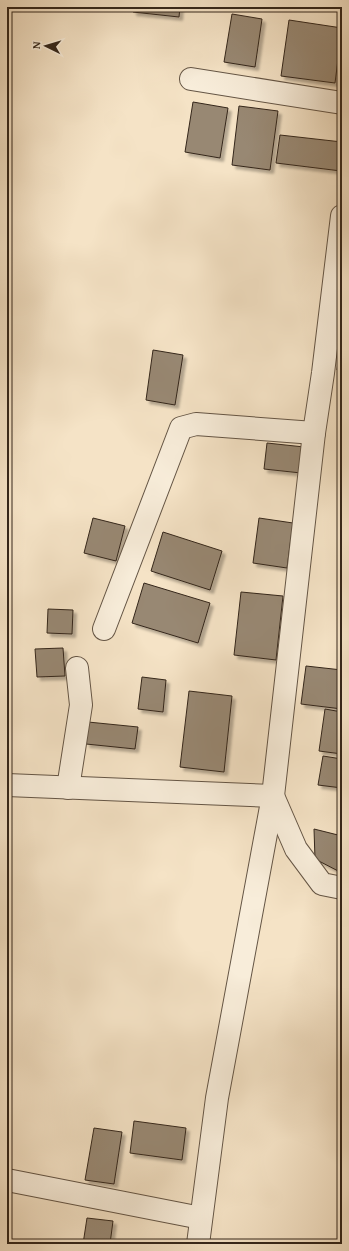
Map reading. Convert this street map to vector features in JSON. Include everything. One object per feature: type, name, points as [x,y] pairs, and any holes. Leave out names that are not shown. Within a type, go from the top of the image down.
[{"type":"street","points":[[191,79],[342,103]]},
{"type":"street","points":[[198,1244],[217,1098],[273,796],[314,434],[332,375],[342,216]]},
{"type":"street","points":[[104,629],[181,428],[196,424],[314,434]]},
{"type":"street","points":[[68,788],[82,705],[77,668]]},
{"type":"street","points":[[7,785],[273,796]]},
{"type":"street","points":[[273,796],[296,849],[322,884],[342,888]]},
{"type":"street","points":[[7,1180],[201,1218]]},
{"type":"building","points":[[133,7],[180,7],[179,17],[133,12]]},
{"type":"building","points":[[232,14],[262,19],[255,67],[224,62]]},
{"type":"building","points":[[289,20],[342,28],[335,83],[281,76]]},
{"type":"building","points":[[193,102],[228,108],[220,158],[185,152]]},
{"type":"building","points":[[239,106],[278,111],[270,170],[232,165]]},
{"type":"building","points":[[280,135],[342,142],[341,171],[276,163]]},
{"type":"building","points":[[342,339],[342,371],[337,370]]},
{"type":"building","points":[[153,350],[183,355],[175,405],[146,400]]},
{"type":"building","points":[[267,443],[304,447],[301,473],[264,469]]},
{"type":"building","points":[[93,518],[125,526],[116,561],[84,553]]},
{"type":"building","points":[[259,518],[293,523],[287,568],[253,563]]},
{"type":"building","points":[[163,532],[222,551],[210,590],[151,571]]},
{"type":"building","points":[[144,583],[210,603],[198,643],[132,623]]},
{"type":"building","points":[[241,592],[283,596],[276,660],[234,655]]},
{"type":"building","points":[[48,609],[73,610],[72,634],[47,633]]},
{"type":"building","points":[[63,648],[65,676],[37,677],[35,649]]},
{"type":"building","points":[[306,666],[342,670],[342,709],[301,704]]},
{"type":"building","points":[[142,677],[166,680],[163,712],[138,709]]},
{"type":"building","points":[[189,691],[232,696],[224,772],[180,767]]},
{"type":"building","points":[[325,709],[342,712],[342,754],[319,751]]},
{"type":"building","points":[[88,722],[138,727],[135,749],[86,744]]},
{"type":"building","points":[[323,756],[342,759],[342,788],[318,785]]},
{"type":"building","points":[[314,829],[342,836],[342,873],[315,859]]},
{"type":"building","points":[[134,1121],[186,1128],[182,1160],[130,1153]]},
{"type":"building","points":[[94,1128],[122,1132],[114,1184],[85,1180]]},
{"type":"building","points":[[87,1218],[113,1221],[110,1244],[83,1244]]}]
